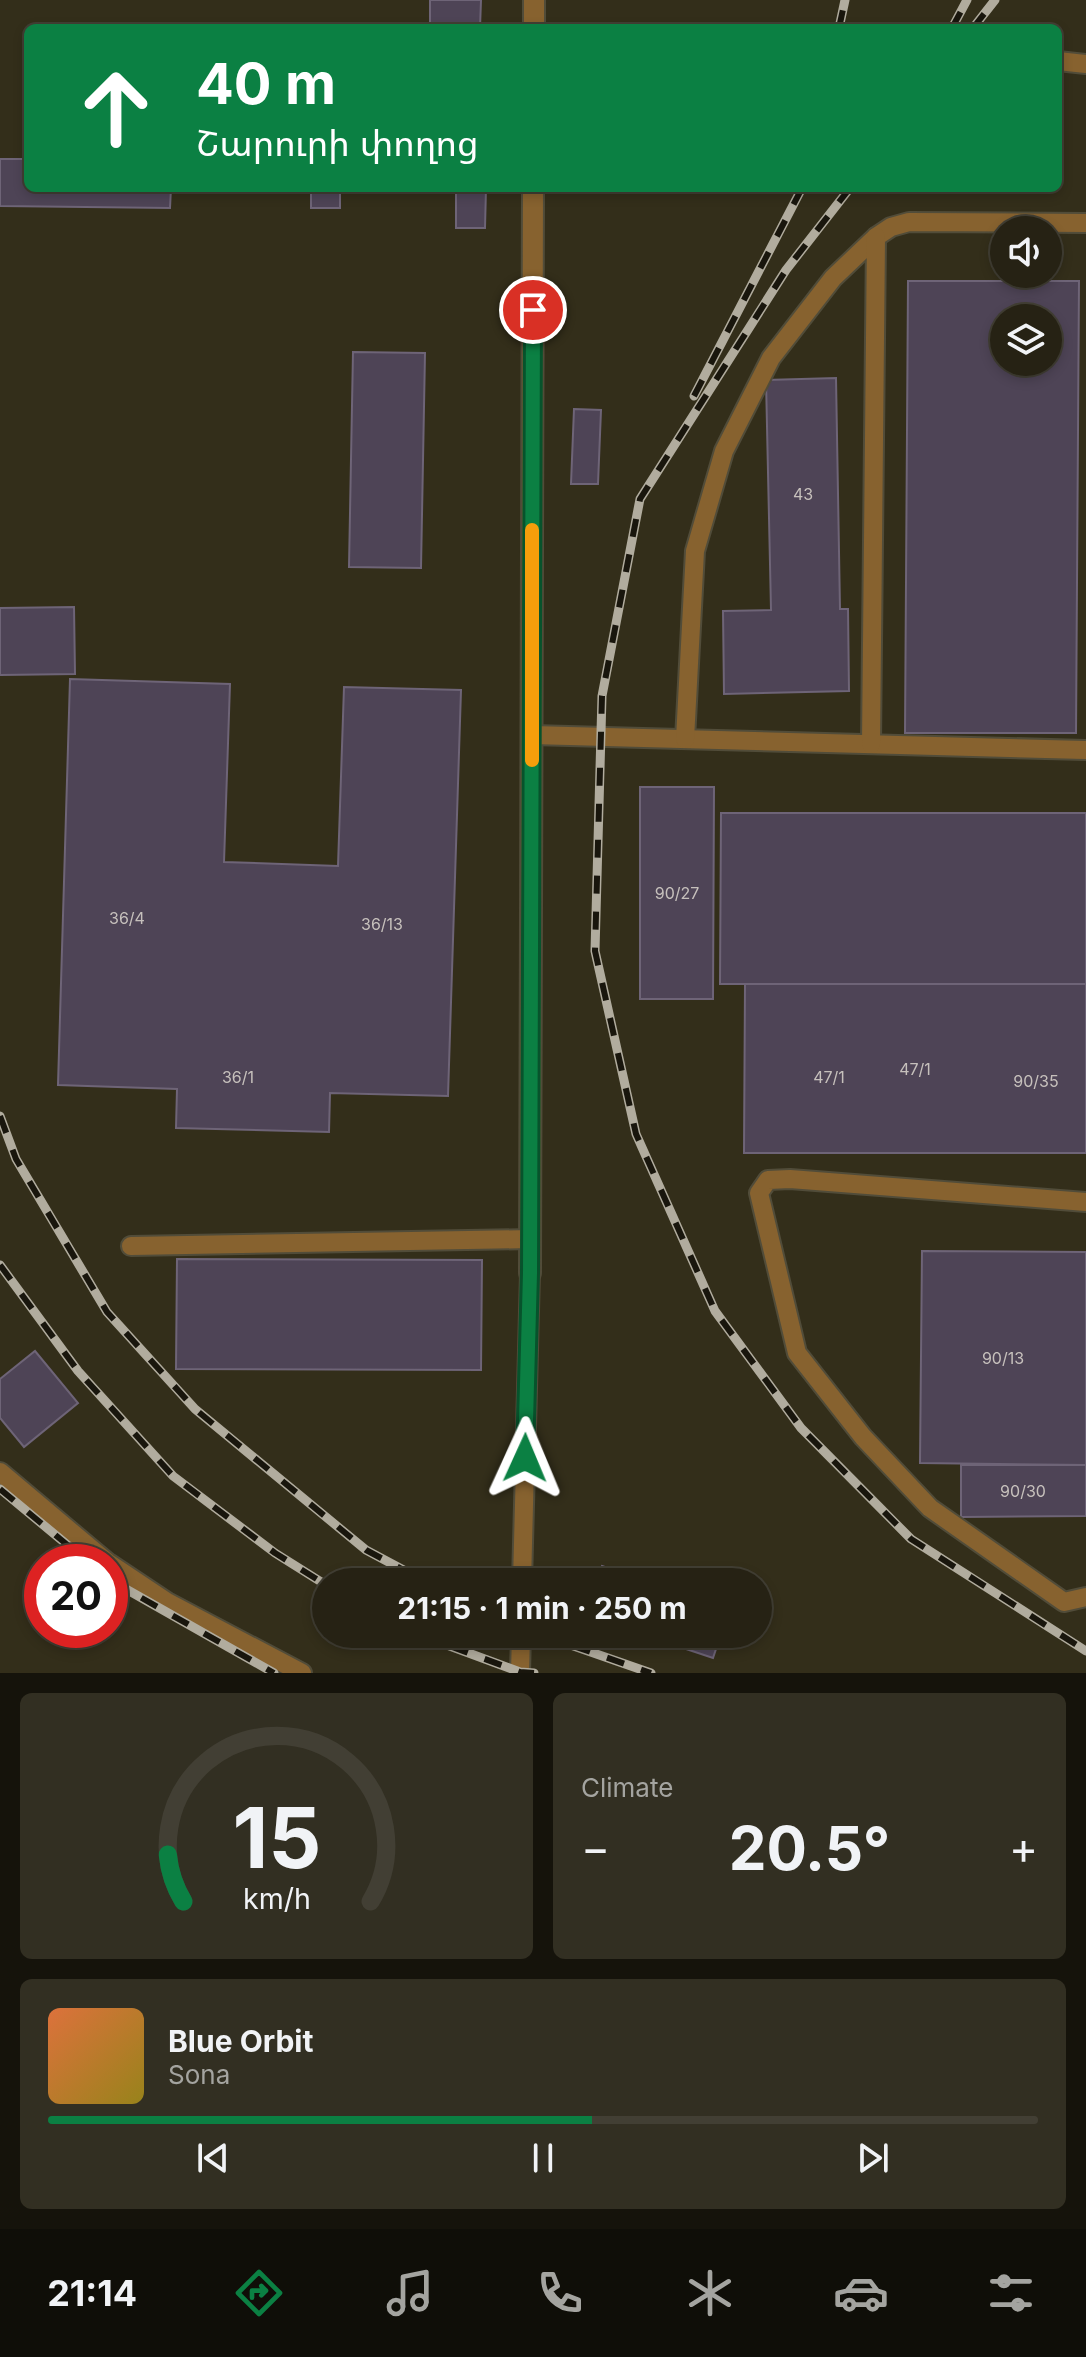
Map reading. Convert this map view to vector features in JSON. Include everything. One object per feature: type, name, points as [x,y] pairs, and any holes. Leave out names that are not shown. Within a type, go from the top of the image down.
[{"type":"street","points":[[534,0],[534,24]]},
{"type":"street","points":[[530,1273],[533,192]]},
{"type":"lane","points":[[1062,61],[1086,64]]},
{"type":"lane","points":[[685,739],[695,551],[724,451],[771,358],[833,278],[876,237],[891,227],[909,222],[1086,223]]},
{"type":"lane","points":[[871,744],[876,237]]},
{"type":"lane","points":[[532,735],[1085,750]]},
{"type":"lane","points":[[1086,1202],[790,1179],[768,1180],[759,1193],[797,1353],[863,1437],[930,1508],[1064,1602],[1086,1597]]},
{"type":"lane","points":[[131,1246],[530,1239]]},
{"type":"lane","points":[[522,1568],[530,1273]]},
{"type":"lane","points":[[0,1472],[85,1544]]},
{"type":"lane","points":[[128,1576],[167,1602],[302,1673]]},
{"type":"lane","points":[[520,1673],[521,1648]]},
{"type":"building","points":[[430,0],[481,0],[480,24],[430,24]]},
{"type":"building","points":[[0,159],[24,159],[24,192],[171,192],[170,208],[0,206]]},
{"type":"building","points":[[311,192],[340,192],[340,208],[311,208]]},
{"type":"building","points":[[456,192],[486,192],[485,228],[456,228]]},
{"type":"building","points":[[908,281],[990,281],[990,288],[1062,288],[1062,281],[1079,281],[1076,733],[905,733]]},
{"type":"building","points":[[353,352],[425,353],[421,568],[349,567]]},
{"type":"building","points":[[836,378],[840,609],[848,609],[849,691],[724,694],[723,611],[771,610],[766,380]]},
{"type":"building","points":[[574,409],[601,410],[598,484],[571,484]]},
{"type":"building","points":[[74,607],[75,674],[0,675],[0,608]]},
{"type":"building","points":[[70,679],[230,684],[224,862],[338,866],[344,687],[461,690],[448,1096],[330,1093],[329,1132],[176,1128],[177,1089],[58,1085]]},
{"type":"building","points":[[640,787],[714,787],[713,999],[640,999]]},
{"type":"building","points":[[721,813],[1086,813],[1086,984],[720,984]]},
{"type":"building","points":[[745,984],[1086,984],[1086,1153],[744,1153]]},
{"type":"building","points":[[922,1251],[1086,1252],[1086,1465],[920,1463]]},
{"type":"building","points":[[177,1259],[482,1260],[481,1370],[176,1369]]},
{"type":"building","points":[[35,1351],[78,1403],[24,1447],[0,1418],[0,1379]]},
{"type":"building","points":[[961,1465],[1086,1465],[1086,1516],[961,1517]]},
{"type":"building","points":[[683,1648],[716,1648],[713,1658]]},
{"type":"railway","points":[[840,24],[845,0]]},
{"type":"railway","points":[[954,24],[967,0]]},
{"type":"railway","points":[[976,24],[995,0]]},
{"type":"railway","points":[[694,396],[800,192]]},
{"type":"railway","points":[[847,192],[786,270],[640,499],[602,696],[595,951],[636,1134],[715,1311],[801,1428],[911,1539],[1086,1651]]},
{"type":"railway","points":[[0,1116],[16,1159],[107,1312],[195,1409],[366,1550],[400,1568]]},
{"type":"railway","points":[[0,1265],[78,1371],[173,1476],[275,1553],[312,1576]]},
{"type":"railway","points":[[0,1489],[66,1544]]},
{"type":"railway","points":[[128,1590],[274,1673]]},
{"type":"railway","points":[[455,1648],[520,1672],[534,1673]]},
{"type":"railway","points":[[579,1648],[651,1673]]},
{"type":"slow traffic","points":[[532,530],[532,760]]},
{"type":"route","points":[[525,1458],[530,1273],[533,310]]}]
